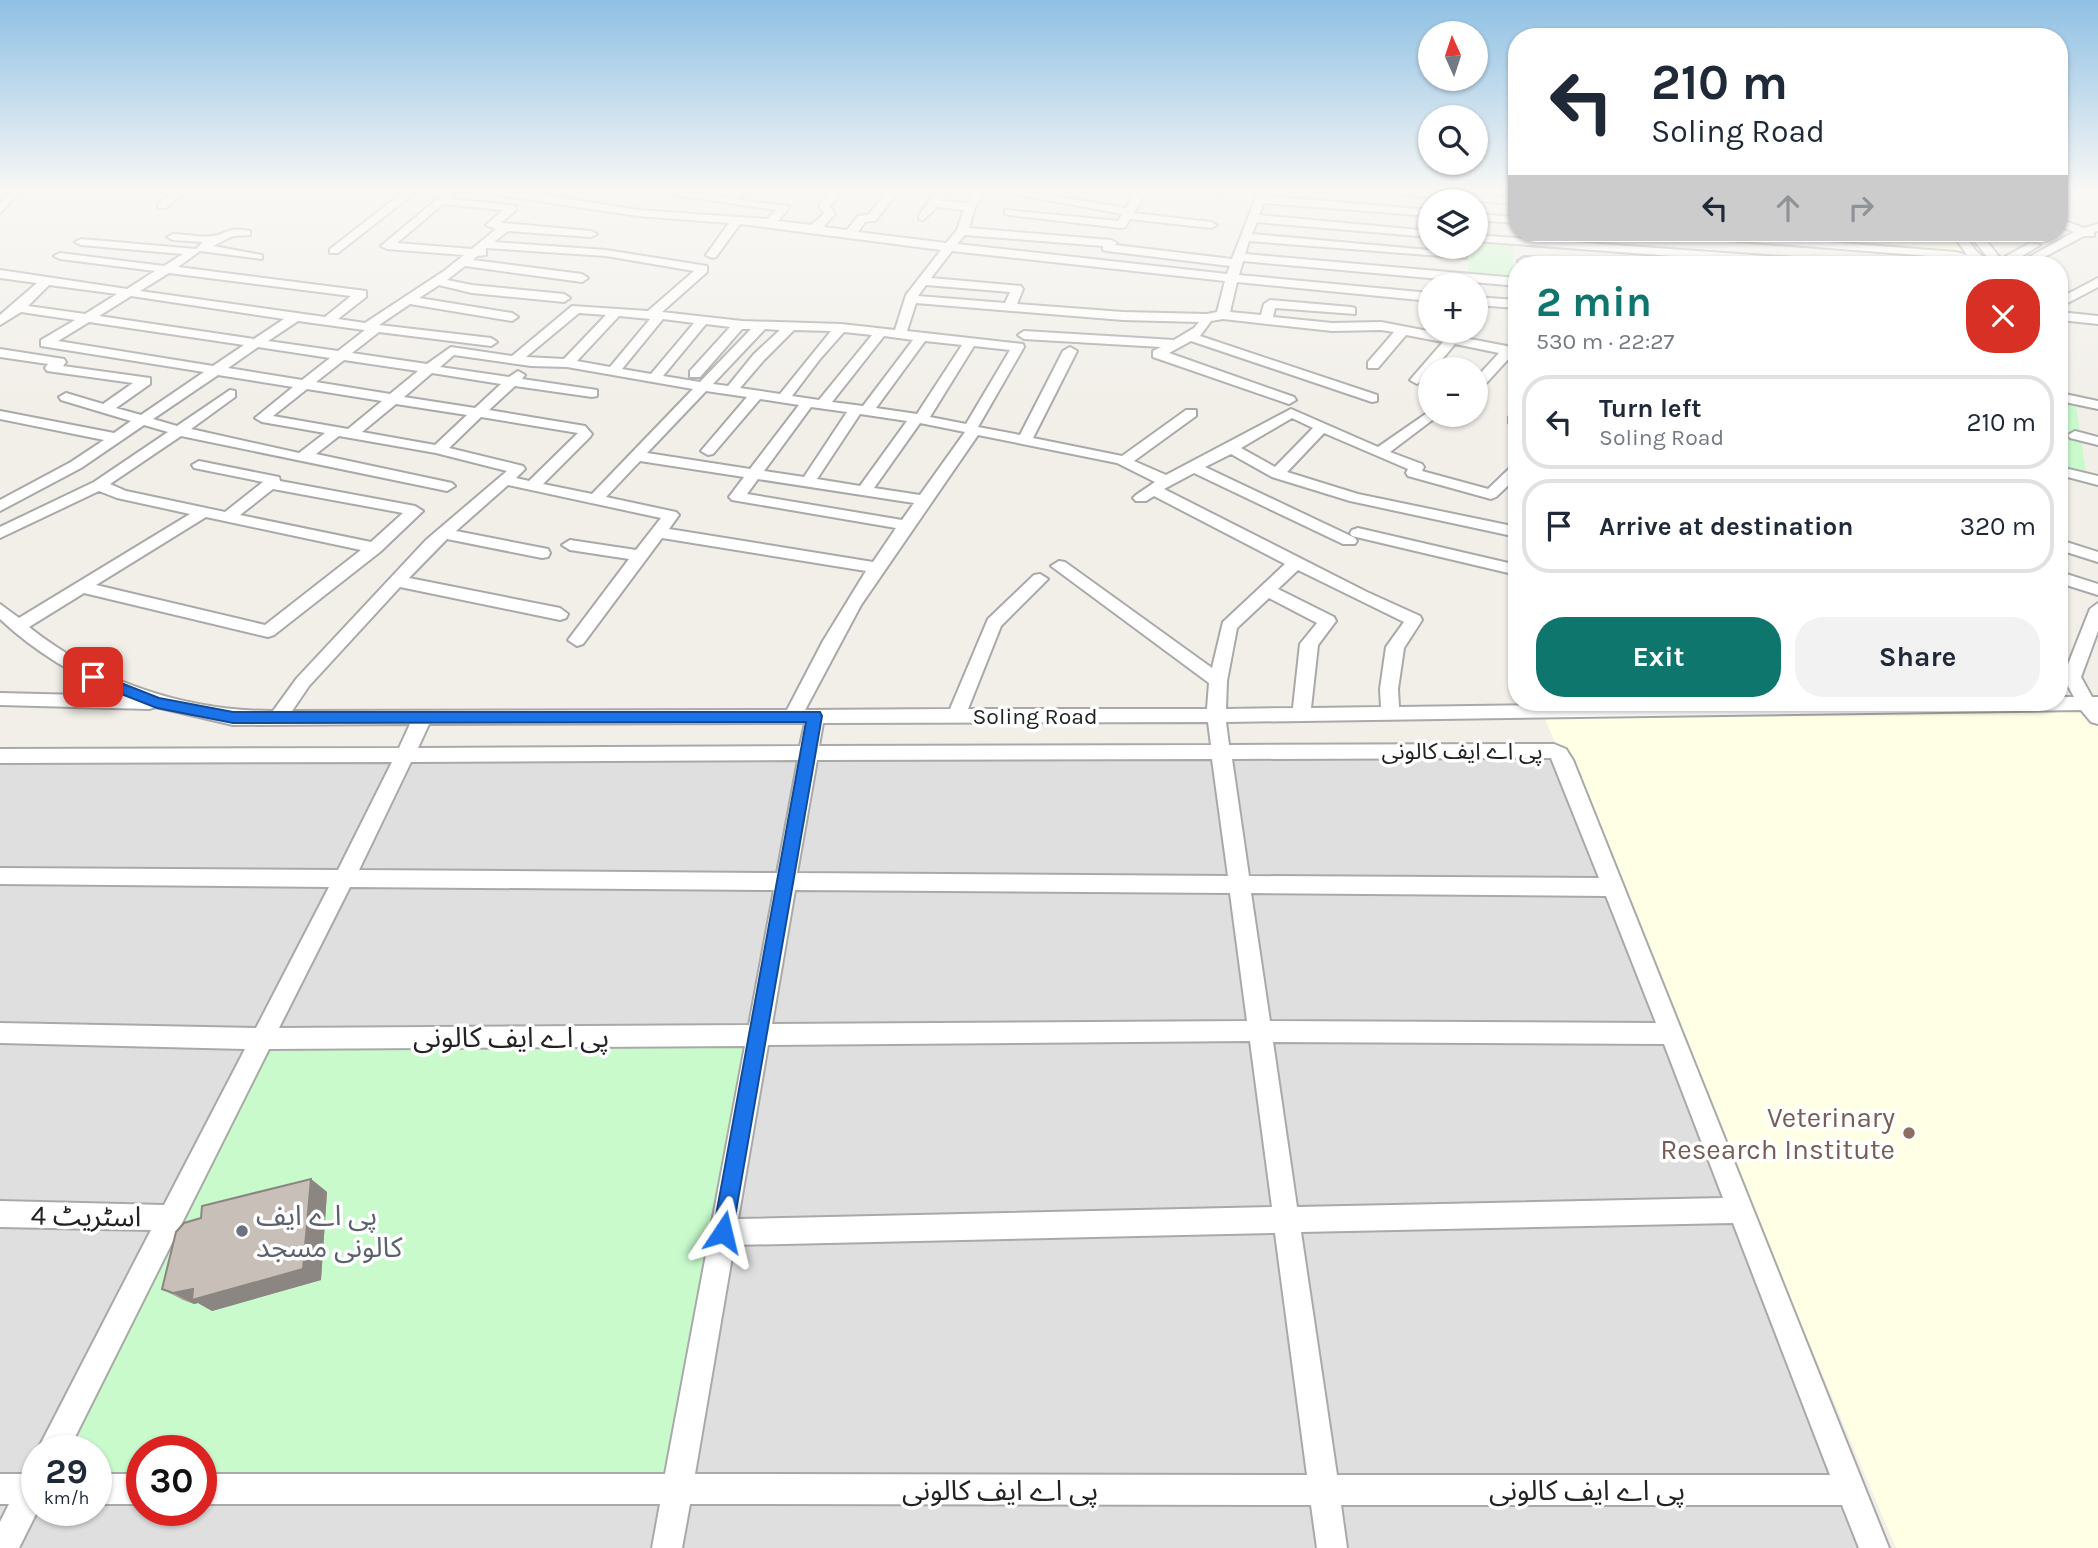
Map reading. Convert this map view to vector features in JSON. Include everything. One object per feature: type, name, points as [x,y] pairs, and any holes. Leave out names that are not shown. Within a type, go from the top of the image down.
[{"type":"street","points":[[107,262],[362,294],[327,321]]},
{"type":"street","points":[[178,262],[46,343],[307,383],[582,432],[532,486]]},
{"type":"street","points":[[278,718],[303,682],[443,533],[518,469],[439,449],[262,418],[342,356],[372,327],[464,262]]},
{"type":"street","points":[[466,262],[582,278]]},
{"type":"street","points":[[614,370],[655,315],[703,269],[662,262]]},
{"type":"street","points":[[900,334],[911,299],[939,262]]},
{"type":"street","points":[[1084,262],[1418,296]]},
{"type":"street","points":[[1223,315],[1238,262]]},
{"type":"street","points":[[1263,262],[1418,277]]},
{"type":"street","points":[[0,274],[491,342]]},
{"type":"street","points":[[0,321],[19,308],[47,280]]},
{"type":"street","points":[[437,281],[472,289],[564,298]]},
{"type":"street","points":[[923,281],[1017,289],[1009,307]]},
{"type":"street","points":[[1488,281],[1508,282]]},
{"type":"street","points":[[2068,299],[2098,282]]},
{"type":"street","points":[[1349,327],[1353,289]]},
{"type":"street","points":[[2080,293],[2098,295]]},
{"type":"street","points":[[911,299],[1123,316],[1207,318],[1223,315],[1349,327],[1381,326],[1418,333]]},
{"type":"street","points":[[408,300],[512,317]]},
{"type":"street","points":[[1266,320],[1270,304],[1350,311]]},
{"type":"street","points":[[1488,304],[1508,307]]},
{"type":"street","points":[[19,308],[592,393]]},
{"type":"street","points":[[514,360],[576,309],[740,325],[841,328],[1018,347],[972,429],[877,568],[813,673],[804,716],[809,753],[667,1548]]},
{"type":"street","points":[[567,363],[616,312]]},
{"type":"street","points":[[0,506],[76,465],[296,316]]},
{"type":"street","points":[[2068,317],[2098,320]]},
{"type":"street","points":[[1207,318],[1199,331],[1158,354],[1289,400]]},
{"type":"street","points":[[654,378],[702,321]]},
{"type":"street","points":[[695,374],[740,325]]},
{"type":"street","points":[[595,499],[761,326]]},
{"type":"street","points":[[731,391],[759,357],[790,326]]},
{"type":"street","points":[[783,398],[815,356],[841,328]]},
{"type":"street","points":[[1373,365],[1403,330]]},
{"type":"street","points":[[881,332],[816,403],[737,497],[906,525]]},
{"type":"street","points":[[1024,335],[1176,344]]},
{"type":"street","points":[[808,482],[921,337]]},
{"type":"street","points":[[1189,337],[1372,397]]},
{"type":"street","points":[[1488,341],[1508,345]]},
{"type":"street","points":[[864,491],[970,343]]},
{"type":"street","points":[[1417,380],[1449,343]]},
{"type":"street","points":[[228,517],[303,457],[344,433],[394,398],[451,351],[531,362],[567,363],[704,387],[918,419],[1123,462],[1153,490],[1413,620],[1395,647],[1389,689],[1390,714]]},
{"type":"street","points":[[1025,440],[1070,351]]},
{"type":"street","points":[[0,353],[59,362],[52,368],[145,381],[106,408]]},
{"type":"street","points":[[1488,374],[1508,354]]},
{"type":"street","points":[[439,449],[531,362]]},
{"type":"street","points":[[0,533],[99,485],[230,394]]},
{"type":"street","points":[[708,451],[757,395]]},
{"type":"street","points":[[66,397],[179,431],[447,486]]},
{"type":"street","points":[[2068,397],[2098,405]]},
{"type":"street","points":[[1123,462],[1191,413]]},
{"type":"street","points":[[1153,490],[1231,449],[1291,413],[1379,453],[1418,467],[1413,473],[1491,494],[1508,478]]},
{"type":"street","points":[[0,415],[117,438]]},
{"type":"street","points":[[1379,453],[1418,424]]},
{"type":"street","points":[[1278,474],[1322,427]]},
{"type":"street","points":[[2075,435],[2098,441]]},
{"type":"street","points":[[1231,449],[1278,474],[1355,498],[1508,529]]},
{"type":"street","points":[[636,456],[924,500]]},
{"type":"street","points":[[82,587],[268,631],[374,548],[415,512],[200,465]]},
{"type":"street","points":[[1194,467],[1353,537],[1508,568]]},
{"type":"street","points":[[2068,473],[2098,481]]},
{"type":"street","points":[[504,480],[671,515],[577,640]]},
{"type":"street","points":[[99,485],[122,495],[374,548]]},
{"type":"street","points":[[1499,487],[1508,490]]},
{"type":"street","points":[[16,627],[204,512]]},
{"type":"street","points":[[658,532],[877,568]]},
{"type":"street","points":[[443,533],[542,553]]},
{"type":"street","points":[[570,545],[640,556]]},
{"type":"street","points":[[2068,548],[2098,557]]},
{"type":"street","points":[[1297,563],[1228,626],[1218,681],[1216,716],[1332,1548]]},
{"type":"street","points":[[1059,566],[1218,681]]},
{"type":"street","points":[[956,716],[994,624],[1040,579]]},
{"type":"street","points":[[2068,580],[2098,590]]},
{"type":"street","points":[[397,581],[560,614]]},
{"type":"street","points":[[1267,590],[1328,621],[1309,644],[1301,715]]},
{"type":"street","points":[[2094,708],[2072,677],[2098,609]]},
{"type":"street","name":"Soling Road","points":[[0,610],[16,627],[93,677],[157,703],[233,718],[1216,716],[1542,711]]},
{"type":"street","points":[[0,699],[157,703]]},
{"type":"street","name":"Soling Road","points":[[2068,707],[2094,708]]},
{"type":"street","points":[[60,1435],[345,877],[423,717]]},
{"type":"street","name":"پی اے ایف کالونی","points":[[0,756],[1554,751],[1563,761],[1874,1548]]},
{"type":"street","points":[[0,876],[1611,887]]},
{"type":"street","name":"پی اے ایف کالونی","points":[[0,1033],[263,1039],[1259,1031],[1670,1034]]},
{"type":"street","points":[[723,1232],[1739,1210]]},
{"type":"street","name":"اسٹریٹ 4","points":[[0,1214],[172,1217]]},
{"type":"street","points":[[0,1489],[21,1488]]},
{"type":"street","name":"پی اے ایف کالونی","points":[[217,1489],[1851,1490]]},
{"type":"street","points":[[2,1548],[21,1513]]},
{"type":"shaded area","name":"Veterinary Research Institute","points":[[2068,703],[2086,703],[2098,717],[2098,1548],[1896,1548],[1542,712],[2068,711]]},
{"type":"shaded area","points":[[1558,752],[1882,1548],[0,1548],[0,756]]},
{"type":"green space","points":[[1468,262],[1508,262],[1508,277],[1468,272]]},
{"type":"green space","points":[[2068,404],[2076,407],[2087,478],[2068,473]]},
{"type":"green space","points":[[759,1038],[677,1490],[217,1489],[217,1435],[126,1435],[126,1489],[112,1489],[112,1435],[60,1435],[263,1039]]},
{"type":"building","name":"پی اے ایف کالونی مسجد","points":[[311,1179],[303,1269],[192,1300],[193,1289],[173,1293],[162,1289],[176,1232],[184,1223],[201,1218],[202,1206]]},
{"type":"place","name":"Veterinary Research Institute","points":[[1909,1133]]},
{"type":"place","name":"پی اے ایف کالونی مسجد","points":[[242,1231]]},
{"type":"route","points":[[93,677],[157,703],[191,712],[233,718],[815,716],[723,1232]]}]
